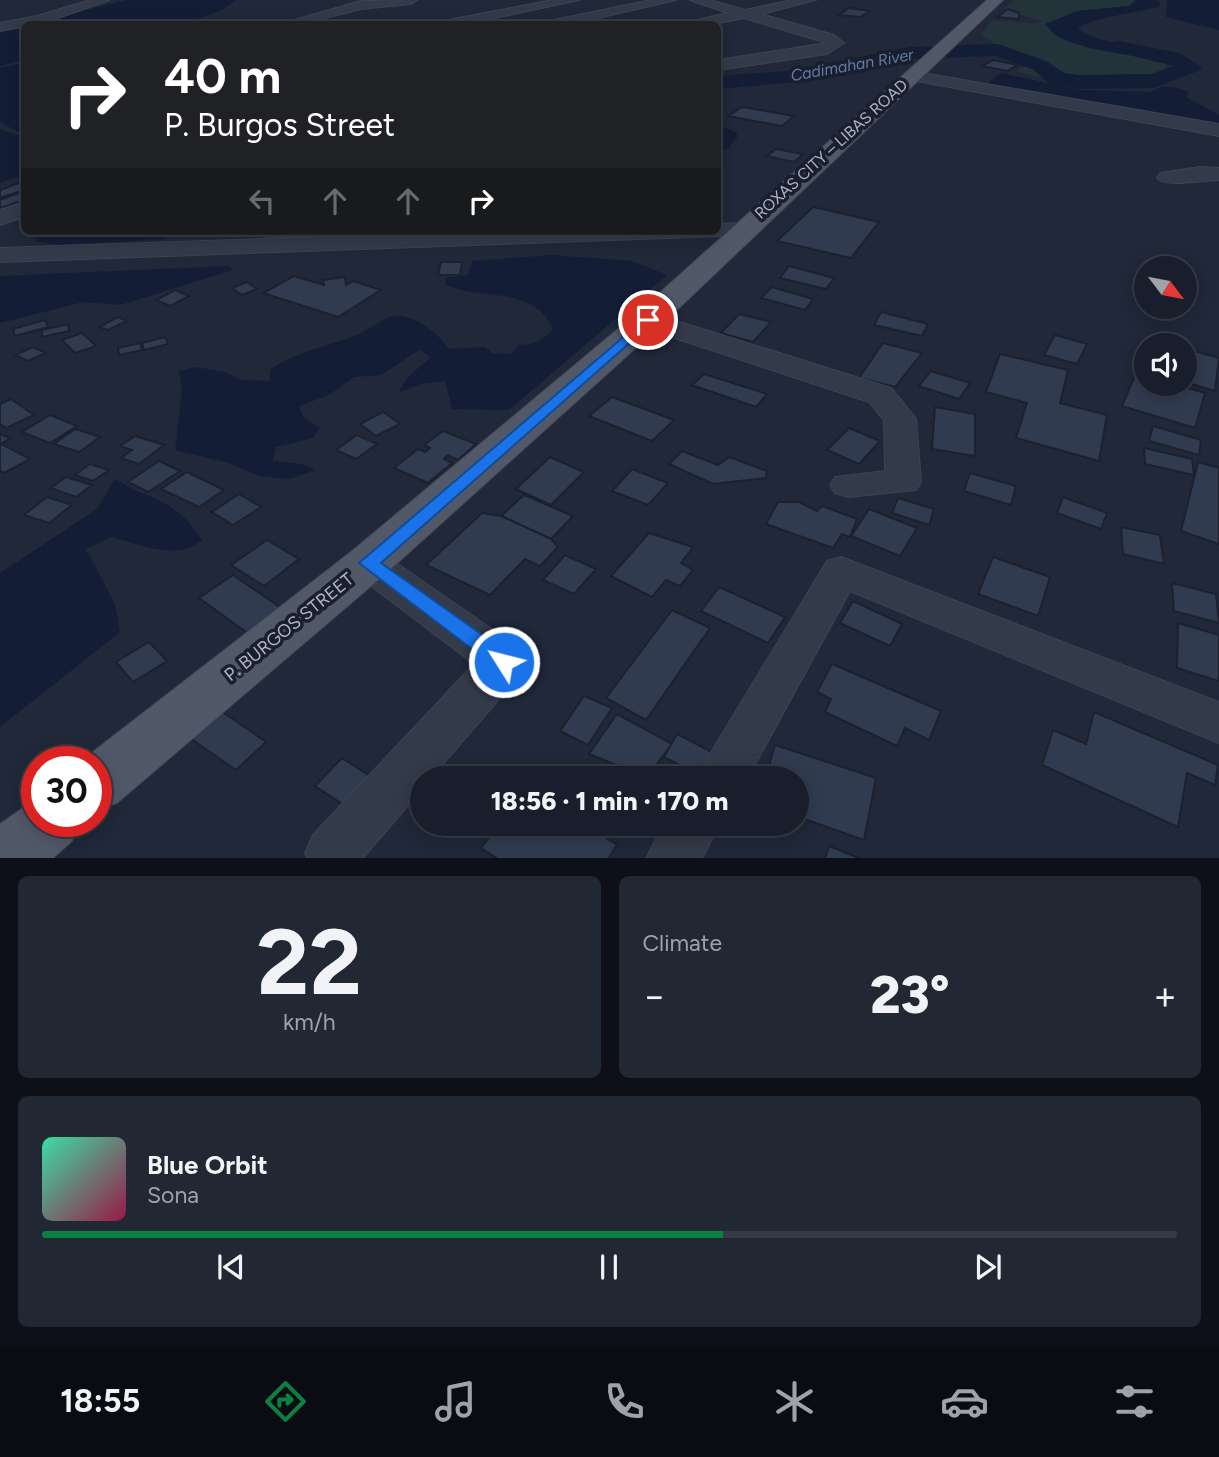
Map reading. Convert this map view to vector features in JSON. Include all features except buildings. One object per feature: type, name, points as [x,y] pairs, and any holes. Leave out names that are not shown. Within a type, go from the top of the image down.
[{"type":"main road","name":"ROXAS CITY – LIBAS ROAD","points":[[736,237],[996,0]]},
{"type":"main road","name":"P. BURGOS STREET","points":[[112,771],[368,563],[648,320],[736,237]]},
{"type":"main road","points":[[5,858],[31,837]]},
{"type":"street","points":[[519,0],[579,19]]},
{"type":"street","points":[[445,19],[465,21],[573,0]]},
{"type":"street","points":[[569,21],[670,0]]},
{"type":"street","points":[[696,0],[830,38],[837,44],[827,49],[721,65]]},
{"type":"street","points":[[713,21],[810,0]]},
{"type":"street","points":[[13,10],[99,1]]},
{"type":"street","points":[[300,21],[361,5],[412,2]]},
{"type":"street","points":[[474,3],[504,13]]},
{"type":"street","points":[[361,5],[385,15]]},
{"type":"street","points":[[0,27],[62,6]]},
{"type":"street","points":[[328,13],[347,21]]},
{"type":"street","points":[[759,37],[800,29]]},
{"type":"street","points":[[911,76],[1219,130]]},
{"type":"street","points":[[1168,178],[1200,173],[1219,174]]},
{"type":"street","points":[[0,218],[21,210]]},
{"type":"street","points":[[0,255],[736,237]]},
{"type":"street","points":[[0,268],[736,237]]},
{"type":"street","points":[[648,320],[880,395],[900,419],[903,482],[848,485]]},
{"type":"street","points":[[332,853],[504,662],[368,563]]},
{"type":"street","points":[[728,766],[841,571],[1219,723]]},
{"type":"street","points":[[674,858],[686,836]]},
{"type":"shaded area","points":[[1015,0],[1136,0],[1129,6],[1077,11],[1046,24],[1087,48],[1168,61],[1158,83],[1114,87],[1067,85],[1017,71],[1027,65],[989,54],[998,46],[981,35],[992,20],[1036,24],[1041,21],[1003,9]]},
{"type":"water","points":[[126,0],[236,0],[220,11],[192,21],[42,21]]},
{"type":"water","points":[[1136,0],[1158,0],[1161,6],[1103,18],[1078,29],[1095,38],[1183,59],[1138,56],[1082,46],[1057,36],[1045,24],[1077,11],[1129,6]]},
{"type":"water","points":[[1167,0],[1219,0],[1219,30],[1166,17]]},
{"type":"water","points":[[21,26],[21,61],[0,66],[0,30]]},
{"type":"water","points":[[21,64],[21,133],[0,122],[0,68]]},
{"type":"water","points":[[1001,73],[1081,90],[1151,92],[1175,87],[1189,93],[1186,97],[1219,115],[1219,125],[984,86]]},
{"type":"water","points":[[0,129],[21,136],[21,176],[0,183]]},
{"type":"water","points":[[35,235],[167,235],[165,239],[57,245],[36,241]]},
{"type":"water","points":[[552,255],[632,261],[667,275],[509,410],[452,409],[445,381],[420,384],[398,393],[408,377],[431,357],[419,350],[381,375],[354,377],[329,395],[299,406],[303,417],[320,428],[313,438],[276,447],[273,461],[302,464],[315,470],[289,479],[259,476],[229,463],[175,450],[182,389],[179,371],[196,367],[225,372],[241,380],[270,381],[270,370],[280,363],[350,338],[395,316],[411,318],[426,326],[449,349],[485,347],[492,353],[512,354],[518,345],[538,341],[553,329],[544,315],[533,306],[506,296],[460,290],[446,285],[445,278],[468,275],[472,261]]},
{"type":"water","points":[[229,266],[233,270],[120,305],[83,302],[0,323],[0,276]]},
{"type":"water","points":[[115,479],[183,516],[202,540],[181,550],[170,551],[111,537],[86,549],[115,604],[120,632],[0,727],[0,573],[97,509]]},
{"type":"waterway","name":"Cadimahan River","points":[[721,83],[797,76],[910,53],[998,50],[1039,65],[1057,78],[1079,82],[1154,81],[1191,67],[1172,57],[1119,47]]},
{"type":"waterway","name":"Cadimahan River","points":[[721,135],[725,136],[721,141]]},
{"type":"route","points":[[504,662],[368,563],[648,320]]}]
